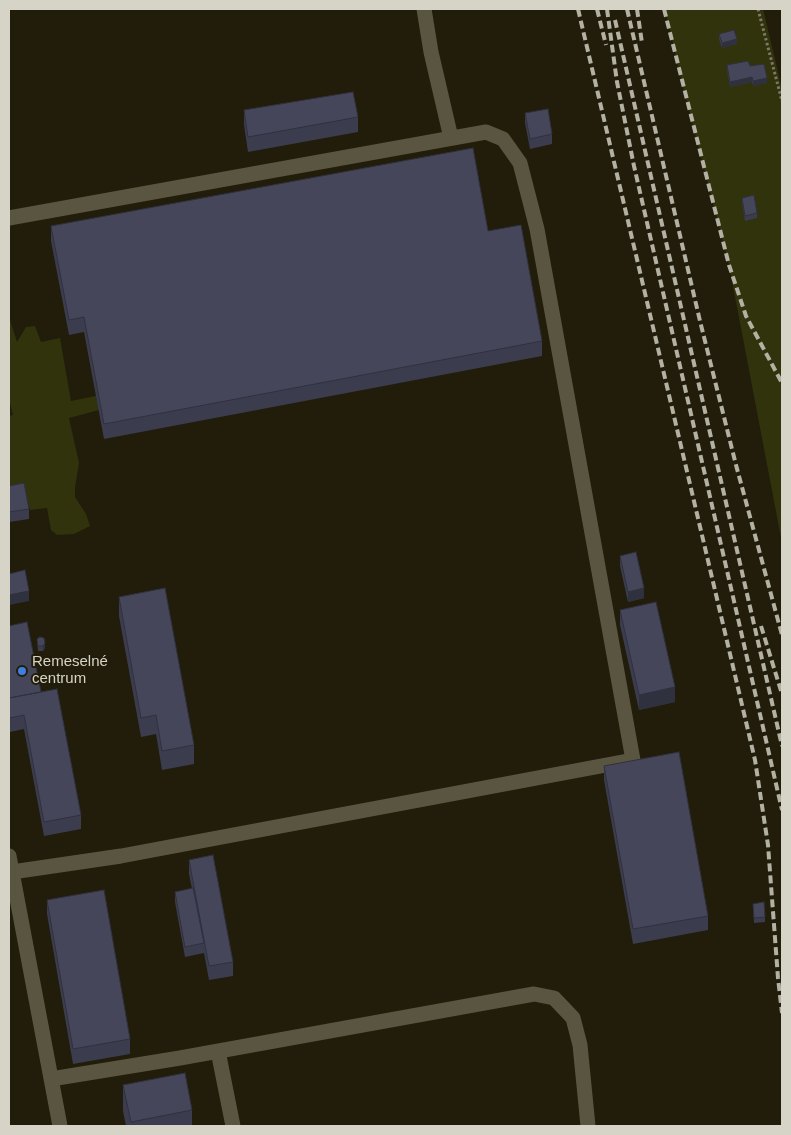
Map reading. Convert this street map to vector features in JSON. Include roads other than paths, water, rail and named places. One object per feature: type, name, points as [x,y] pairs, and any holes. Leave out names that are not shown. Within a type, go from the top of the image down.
[{"type":"lane","points":[[424,9],[431,52],[451,138]]},
{"type":"lane","points":[[9,218],[486,132],[503,139],[520,163],[537,230],[633,760],[121,856],[10,872]]},
{"type":"lane","points":[[9,856],[10,872],[60,1126]]},
{"type":"lane","points":[[51,1080],[534,994],[554,998],[573,1018],[580,1045],[588,1126]]},
{"type":"lane","points":[[218,1051],[233,1126]]},
{"type":"railway","points":[[578,9],[755,760],[768,845],[782,1013]]},
{"type":"railway","points":[[597,9],[606,45]]},
{"type":"railway","points":[[607,9],[617,82],[634,166],[782,810]]},
{"type":"railway","points":[[627,9],[700,321],[736,465],[782,635]]},
{"type":"railway","points":[[637,9],[642,43]]},
{"type":"railway","points":[[664,9],[729,265],[746,316],[782,383]]},
{"type":"railway","points":[[615,20],[782,746]]},
{"type":"railway","points":[[761,626],[782,694]]},
{"type":"place","name":"Remeselné centrum","points":[[22,671]]}]
